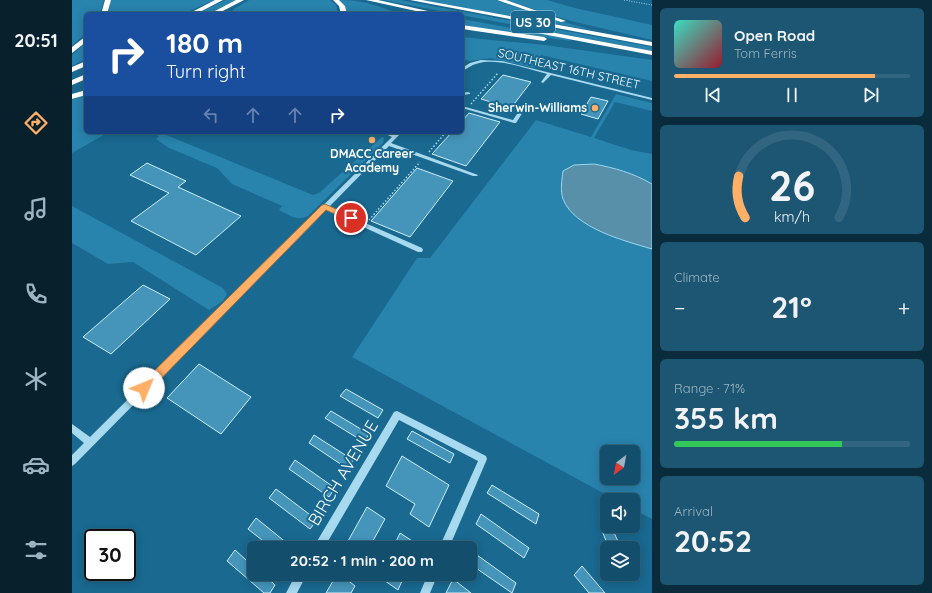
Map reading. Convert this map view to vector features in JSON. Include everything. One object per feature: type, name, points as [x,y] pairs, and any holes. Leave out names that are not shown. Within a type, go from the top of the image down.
[{"type":"highway","points":[[105,12],[108,0]]},
{"type":"highway","points":[[194,12],[220,0]]},
{"type":"highway","points":[[216,12],[241,0]]},
{"type":"highway","points":[[229,12],[233,7],[245,0]]},
{"type":"highway","points":[[336,0],[342,6],[344,12]]},
{"type":"highway","points":[[369,0],[430,11]]},
{"type":"highway","points":[[369,0],[402,12]]},
{"type":"highway","name":"US 30","points":[[413,0],[652,43]]},
{"type":"highway","points":[[500,0],[564,21],[652,43]]},
{"type":"highway","points":[[464,27],[626,52]]},
{"type":"highway","name":"US 30","points":[[516,27],[652,55]]},
{"type":"highway","points":[[469,36],[548,43]]},
{"type":"highway","points":[[72,51],[84,40]]},
{"type":"highway","points":[[564,44],[652,55]]},
{"type":"highway","points":[[72,70],[84,64]]},
{"type":"highway","points":[[72,83],[84,77]]},
{"type":"highway","points":[[72,96],[84,93]]},
{"type":"street","points":[[464,61],[472,63]]},
{"type":"street","name":"SOUTHEAST 16TH STREET","points":[[472,63],[482,61],[502,62],[652,99]]},
{"type":"street","points":[[464,69],[472,63]]},
{"type":"street","points":[[543,82],[550,74]]},
{"type":"street","points":[[464,94],[468,93]]},
{"type":"street","points":[[464,107],[514,122],[521,112]]},
{"type":"street","points":[[72,461],[398,134]]},
{"type":"street","points":[[388,144],[475,174]]},
{"type":"street","points":[[325,207],[420,250]]},
{"type":"street","name":"BIRCH AVENUE","points":[[322,541],[397,415],[482,459],[447,541]]},
{"type":"street","points":[[72,428],[90,442]]},
{"type":"street","points":[[291,593],[298,581]]},
{"type":"street","points":[[425,593],[430,581]]},
{"type":"path","points":[[624,0],[652,5]]},
{"type":"path","points":[[464,107],[498,73]]},
{"type":"path","points":[[364,225],[444,134]]},
{"type":"shaded area","points":[[72,0],[104,0],[101,12],[84,12],[84,35],[72,46]]},
{"type":"shaded area","points":[[111,0],[214,0],[187,12],[108,12]]},
{"type":"shaded area","points":[[226,0],[237,0],[212,12],[200,12]]},
{"type":"shaded area","points":[[249,0],[330,0],[336,5],[338,12],[232,12]]},
{"type":"shaded area","points":[[339,0],[363,2],[394,12],[345,12]]},
{"type":"shaded area","points":[[382,0],[400,0],[652,47],[652,51],[464,15],[464,12],[446,12]]},
{"type":"shaded area","points":[[421,0],[495,0],[549,18],[596,31]]},
{"type":"shaded area","points":[[505,0],[547,0],[575,8],[652,25],[652,40],[571,21]]},
{"type":"shaded area","points":[[464,19],[571,39],[570,41],[464,25]]},
{"type":"shaded area","points":[[464,37],[545,45],[652,60],[652,81],[541,55],[535,68],[490,58],[470,61],[464,60]]},
{"type":"shaded area","points":[[84,44],[84,60],[72,66],[72,55]]},
{"type":"shaded area","points":[[616,94],[652,103],[652,111],[615,102],[594,138],[631,150],[652,154],[652,519],[640,513],[640,493],[603,493],[352,357],[417,258],[430,258],[536,120],[591,137]]},
{"type":"shaded area","points":[[84,96],[84,134],[105,134],[72,153],[72,100]]},
{"type":"shaded area","points":[[154,134],[164,134],[313,195],[319,193],[382,137],[384,138],[383,143],[308,216],[304,218],[296,218],[279,210],[282,206],[232,184],[217,168],[169,148],[156,139],[159,136]]},
{"type":"shaded area","points":[[594,164],[624,171],[652,184],[652,249],[602,232],[578,218],[569,209],[562,196],[563,171],[574,165]]},
{"type":"shaded area","points":[[72,206],[223,288],[227,294],[223,301],[209,310],[133,262],[108,264],[72,243]]},
{"type":"building","points":[[503,75],[531,82],[511,108],[481,99]]},
{"type":"building","name":"Sherwin-Williams","points":[[591,97],[608,101],[598,119],[581,114]]},
{"type":"building","points":[[469,113],[500,122],[466,166],[432,154],[450,134],[464,134],[464,119]]},
{"type":"building","points":[[147,163],[186,181],[178,187],[241,216],[196,255],[131,221],[169,193],[130,175]]},
{"type":"building","points":[[417,168],[453,181],[410,237],[371,221]]},
{"type":"building","points":[[143,285],[170,299],[111,354],[83,337]]},
{"type":"building","points":[[199,364],[251,397],[221,434],[167,398]]},
{"type":"building","points":[[346,389],[383,410],[378,418],[340,396]]},
{"type":"building","points":[[331,411],[369,434],[364,442],[325,418]]},
{"type":"building","points":[[412,431],[454,454],[450,463],[407,439]]},
{"type":"building","points":[[314,435],[353,460],[348,469],[309,443]]},
{"type":"building","points":[[402,456],[449,485],[429,527],[410,514],[415,504],[386,486]]},
{"type":"building","points":[[295,460],[335,488],[329,497],[289,469]]},
{"type":"building","points":[[492,485],[539,514],[536,524],[487,493]]},
{"type":"building","points":[[276,489],[317,520],[310,529],[269,498]]},
{"type":"building","points":[[367,507],[385,519],[373,541],[348,541]]},
{"type":"building","points":[[481,514],[529,548],[524,558],[476,524]]},
{"type":"building","points":[[256,518],[284,541],[263,541],[248,529]]},
{"type":"building","points":[[400,533],[412,541],[396,541]]},
{"type":"building","points":[[603,533],[614,533],[618,541],[606,541]]},
{"type":"building","points":[[235,550],[247,561],[247,578],[227,561]]},
{"type":"building","points":[[477,555],[516,583],[512,593],[477,569]]},
{"type":"building","points":[[582,566],[605,593],[589,593],[574,575]]},
{"type":"building","points":[[250,581],[271,581],[275,585],[270,593],[264,593]]},
{"type":"building","points":[[333,581],[349,581],[355,586],[351,593],[326,593]]},
{"type":"building","points":[[385,581],[402,581],[398,590]]},
{"type":"building","points":[[452,581],[456,581],[471,593],[446,593]]},
{"type":"place","name":"Sherwin-Williams","points":[[595,108]]},
{"type":"place","name":"DMACC Career Academy","points":[[372,140]]},
{"type":"route","points":[[144,388],[325,207],[351,218]]}]
